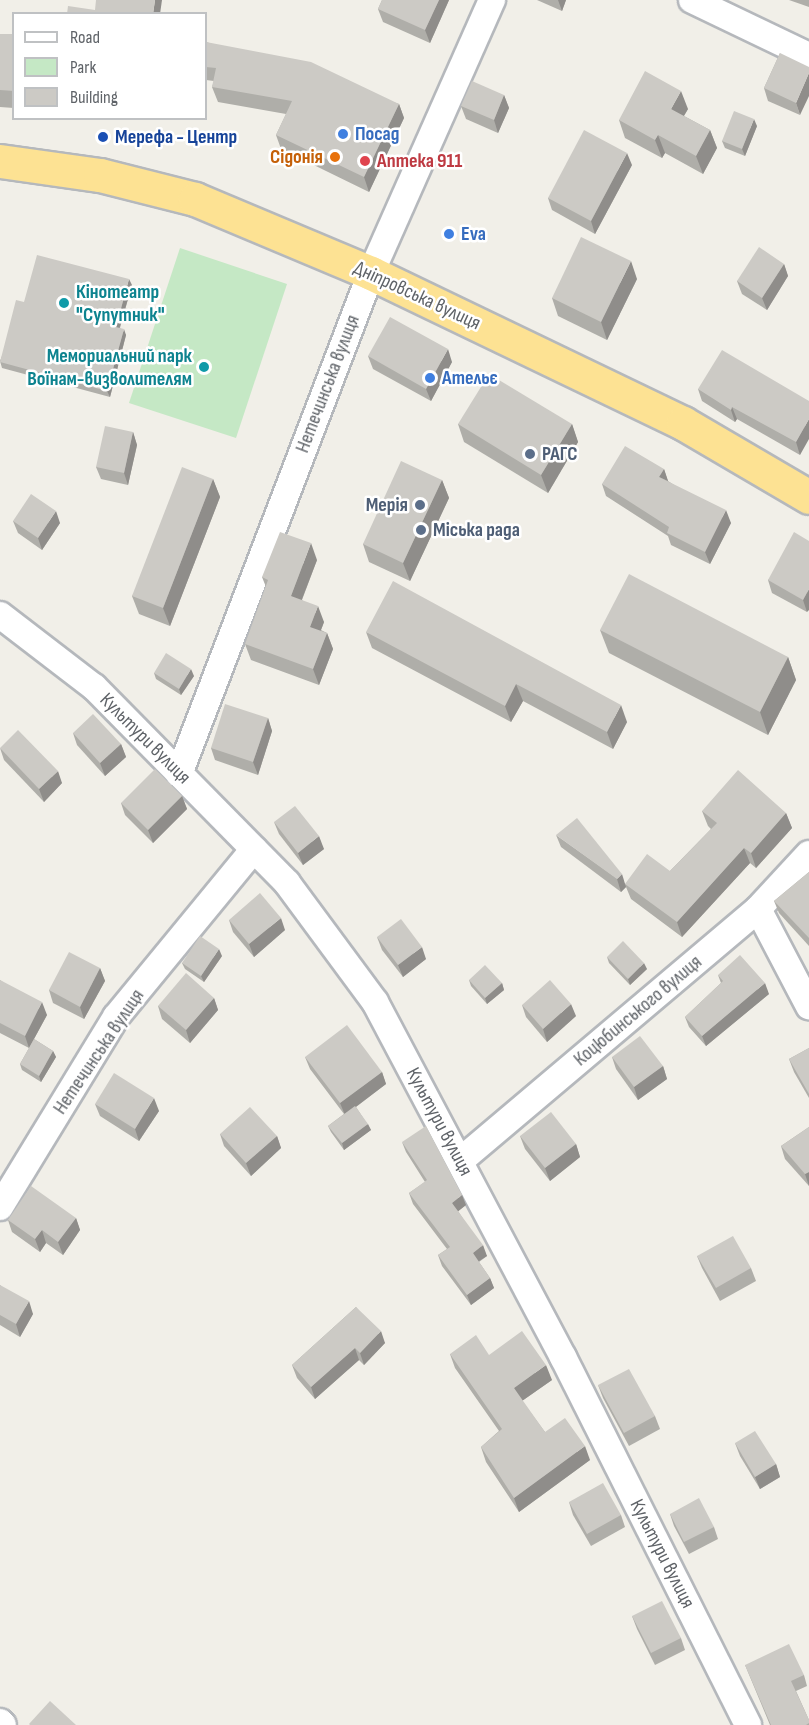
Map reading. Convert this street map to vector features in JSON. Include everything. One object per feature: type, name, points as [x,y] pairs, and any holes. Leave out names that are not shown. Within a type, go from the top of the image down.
[{"type":"highway","name":"Дніпровська вулиця","points":[[0,161],[100,175],[195,199],[371,273],[683,423],[809,497]]},
{"type":"street","name":"Нетечинська вулиця","points":[[179,774],[371,273],[492,0]]},
{"type":"street","points":[[692,0],[809,56]]},
{"type":"street","name":"Культури вулиця","points":[[0,615],[93,687],[254,849],[287,884],[375,1002],[460,1161],[748,1725]]},
{"type":"street","name":"Нетечинська вулиця","points":[[0,1207],[116,1017],[254,849]]},
{"type":"street","name":"Коцюбинського вулиця","points":[[460,1161],[758,909],[809,854]]},
{"type":"street","points":[[758,909],[809,1006]]},
{"type":"street","points":[[0,1722],[3,1725]]},
{"type":"green space","points":[[180,248],[287,284],[236,438],[129,403]]},
{"type":"building","points":[[96,0],[155,0],[153,12],[67,12],[68,6],[95,10]]},
{"type":"building","points":[[382,0],[439,0],[425,30],[378,9]]},
{"type":"building","points":[[0,34],[12,34],[12,91],[0,90]]},
{"type":"building","name":"Посад","points":[[207,42],[311,62],[399,104],[364,177],[276,135],[292,101],[212,87],[216,68],[207,67]]},
{"type":"building","points":[[780,53],[809,67],[809,73],[796,103],[764,88]]},
{"type":"building","points":[[645,71],[681,91],[671,109],[710,130],[696,156],[658,135],[655,140],[619,120]]},
{"type":"building","points":[[472,81],[504,95],[494,120],[461,106]]},
{"type":"building","points":[[734,111],[754,119],[742,149],[722,141]]},
{"type":"building","points":[[584,130],[627,153],[591,221],[548,198]]},
{"type":"building","points":[[581,237],[631,261],[601,322],[552,298]]},
{"type":"building","points":[[759,247],[784,264],[762,298],[737,281]]},
{"type":"building","points":[[37,255],[129,279],[116,327],[124,329],[107,391],[0,362],[16,300],[24,302]]},
{"type":"building","points":[[390,317],[448,349],[426,389],[368,356]]},
{"type":"building","points":[[722,350],[809,401],[809,419],[796,442],[732,407],[731,410],[698,389]]},
{"type":"building","points":[[489,374],[572,424],[541,475],[458,424]]},
{"type":"building","points":[[105,426],[133,432],[124,473],[96,467]]},
{"type":"building","points":[[625,446],[664,469],[659,477],[726,510],[705,552],[667,533],[669,527],[602,484]]},
{"type":"building","points":[[401,461],[442,480],[403,563],[363,544]]},
{"type":"building","points":[[182,467],[213,479],[163,608],[132,596]]},
{"type":"building","points":[[31,494],[56,511],[38,538],[13,521]]},
{"type":"building","points":[[280,532],[311,543],[291,596],[318,606],[310,627],[327,633],[313,669],[245,644],[268,580],[262,577]]},
{"type":"building","points":[[794,532],[809,541],[809,589],[803,600],[768,580]]},
{"type":"building","points":[[629,574],[788,657],[760,712],[600,630]]},
{"type":"building","points":[[393,581],[621,705],[607,732],[516,684],[505,706],[366,632]]},
{"type":"building","points":[[166,653],[191,669],[179,689],[154,673]]},
{"type":"building","points":[[225,704],[268,718],[253,762],[211,748]]},
{"type":"building","points":[[93,714],[121,744],[100,763],[73,733]]},
{"type":"building","points":[[18,730],[58,771],[39,789],[0,748]]},
{"type":"building","points":[[155,769],[182,796],[148,830],[121,803]]},
{"type":"building","points":[[738,770],[786,813],[751,853],[744,848],[677,922],[625,884],[647,854],[670,871],[717,823],[702,811]]},
{"type":"building","points":[[295,806],[319,836],[298,853],[274,822]]},
{"type":"building","points":[[577,818],[622,874],[617,879],[556,835]]},
{"type":"building","points":[[809,872],[809,938],[774,901]]},
{"type":"building","points":[[260,893],[281,918],[249,944],[229,920]]},
{"type":"building","points":[[401,919],[422,947],[398,965],[377,937]]},
{"type":"building","points":[[200,936],[219,949],[201,976],[182,963]]},
{"type":"building","points":[[623,941],[644,963],[628,979],[607,957]]},
{"type":"building","points":[[69,952],[100,968],[80,1007],[49,990]]},
{"type":"building","points":[[740,955],[765,983],[702,1036],[685,1017],[723,981],[718,975]]},
{"type":"building","points":[[485,965],[502,983],[485,998],[469,980]]},
{"type":"building","points":[[186,973],[214,998],[186,1030],[158,1006]]},
{"type":"building","points":[[0,980],[42,1002],[25,1036],[0,1023]]},
{"type":"building","points":[[550,980],[571,1004],[543,1029],[522,1005]]},
{"type":"building","points":[[347,1025],[382,1072],[340,1103],[305,1057]]},
{"type":"building","points":[[640,1036],[663,1066],[634,1087],[612,1057]]},
{"type":"building","points":[[34,1039],[53,1051],[39,1076],[20,1064]]},
{"type":"building","points":[[809,1048],[809,1094],[789,1059]]},
{"type":"building","points":[[114,1073],[154,1098],[135,1129],[95,1104]]},
{"type":"building","points":[[355,1106],[368,1124],[342,1143],[328,1126]]},
{"type":"building","points":[[250,1107],[277,1136],[246,1163],[220,1134]]},
{"type":"building","points":[[551,1112],[576,1144],[545,1168],[520,1136]]},
{"type":"building","points":[[426,1126],[462,1195],[452,1203],[483,1245],[473,1253],[490,1278],[467,1295],[438,1255],[450,1247],[409,1193],[427,1180],[402,1142]]},
{"type":"building","points":[[809,1127],[809,1172],[805,1174],[781,1146]]},
{"type":"building","points":[[31,1186],[76,1218],[58,1242],[42,1230],[35,1239],[8,1220]]},
{"type":"building","points":[[733,1236],[751,1268],[716,1288],[697,1256]]},
{"type":"building","points":[[0,1285],[29,1301],[16,1324],[0,1315]]},
{"type":"building","points":[[356,1307],[381,1331],[360,1353],[355,1348],[311,1387],[292,1365]]},
{"type":"building","points":[[522,1331],[546,1365],[514,1388],[545,1432],[565,1418],[585,1446],[514,1498],[481,1447],[502,1429],[450,1354],[476,1335],[489,1355]]},
{"type":"building","points":[[629,1369],[655,1416],[624,1433],[598,1385]]},
{"type":"building","points":[[755,1431],[776,1464],[755,1477],[735,1443]]},
{"type":"building","points":[[603,1483],[621,1515],[587,1534],[569,1502]]},
{"type":"building","points":[[699,1498],[714,1527],[684,1542],[670,1514]]},
{"type":"building","points":[[662,1601],[681,1638],[651,1653],[632,1616]]},
{"type":"building","points":[[789,1644],[804,1675],[791,1681],[809,1723],[806,1725],[771,1725],[745,1665]]},
{"type":"building","points":[[50,1701],[76,1725],[30,1725]]},
{"type":"place","name":"Посад","points":[[343,134]]},
{"type":"place","name":"Мерефа - Центр","points":[[103,137]]},
{"type":"place","name":"Сідонія","points":[[335,157]]},
{"type":"place","name":"Аптека 911","points":[[365,161]]},
{"type":"place","name":"Eva","points":[[449,234]]},
{"type":"place","name":"Кінотеатр \"Супутник\"","points":[[64,303]]},
{"type":"place","name":"Мемориальний парк Воїнам-визволителям","points":[[204,367]]},
{"type":"place","name":"Ательє","points":[[430,378]]},
{"type":"place","name":"РАГС","points":[[530,454]]},
{"type":"place","name":"Мерія","points":[[420,505]]},
{"type":"place","name":"Міська рада","points":[[421,530]]}]
